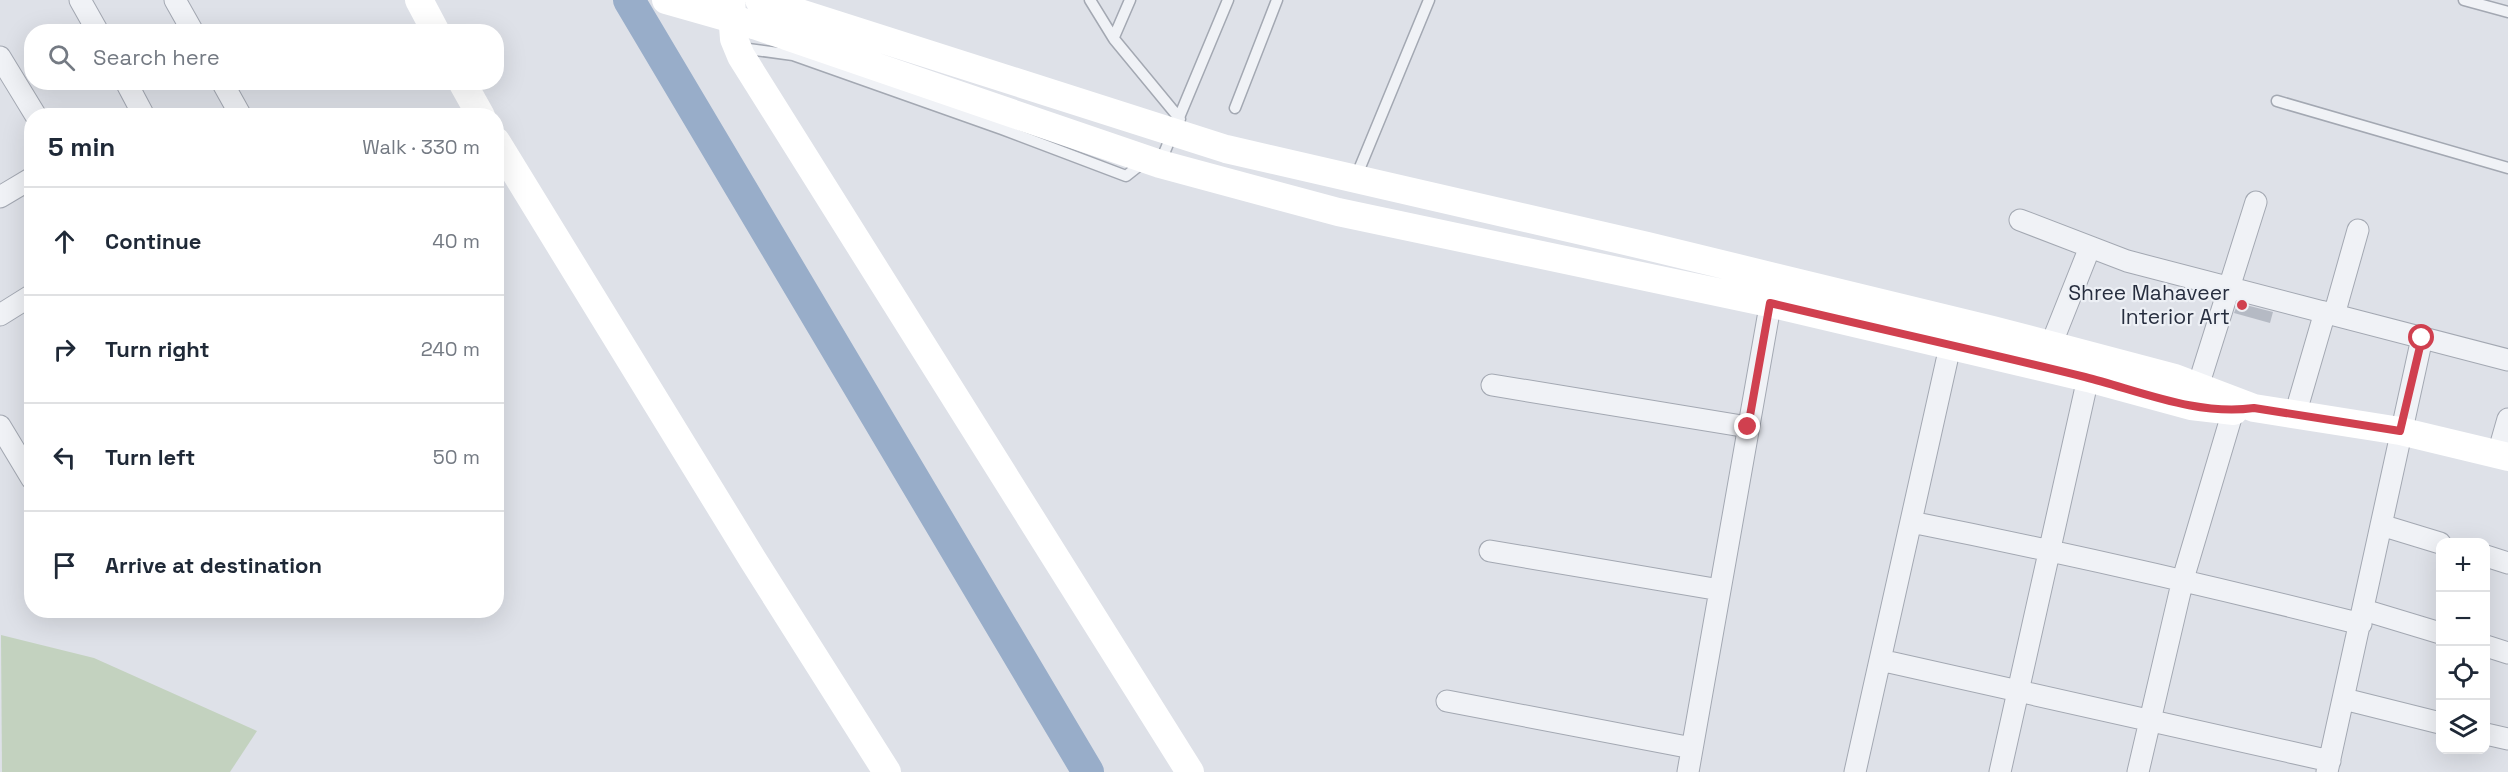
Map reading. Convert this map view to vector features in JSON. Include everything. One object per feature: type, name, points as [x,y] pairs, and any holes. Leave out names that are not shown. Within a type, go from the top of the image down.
[{"type":"street","points":[[80,0],[94,24]]},
{"type":"street","points":[[175,0],[188,24]]},
{"type":"street","points":[[419,0],[432,24]]},
{"type":"street","points":[[666,0],[758,9],[1177,126],[1226,149],[1356,179],[1772,290],[1953,333],[2088,378],[2195,396],[2243,410],[2295,415],[2400,431],[2503,455],[2508,419]]},
{"type":"street","points":[[731,0],[734,39],[737,48],[1190,772]]},
{"type":"street","points":[[758,9],[1153,162],[1338,212],[1772,290]]},
{"type":"street","points":[[0,57],[7,82],[29,108]]},
{"type":"street","points":[[130,90],[140,108]]},
{"type":"street","points":[[226,90],[237,108]]},
{"type":"street","points":[[466,90],[477,108]]},
{"type":"street","points":[[504,154],[753,560],[887,772]]},
{"type":"street","points":[[0,197],[24,183]]},
{"type":"street","points":[[2195,396],[2231,288],[2256,202]]},
{"type":"street","points":[[2020,220],[2127,261],[2508,360]]},
{"type":"street","points":[[2295,415],[2358,230]]},
{"type":"street","points":[[2051,345],[2090,247]]},
{"type":"street","points":[[1688,772],[1772,290]]},
{"type":"street","points":[[0,315],[24,300]]},
{"type":"street","points":[[1953,333],[2051,345],[2175,378],[2195,396]]},
{"type":"street","points":[[1855,772],[1953,333]]},
{"type":"street","points":[[1880,660],[2150,721],[2329,767],[2422,338]]},
{"type":"street","points":[[2000,772],[2088,378]]},
{"type":"street","points":[[1492,385],[1748,427]]},
{"type":"street","points":[[2138,772],[2183,579],[2243,410]]},
{"type":"street","points":[[0,426],[24,466]]},
{"type":"street","points":[[1911,522],[2049,549],[2436,632]]},
{"type":"street","points":[[2381,525],[2436,542]]},
{"type":"street","points":[[1490,551],[1720,590]]},
{"type":"street","points":[[2490,557],[2508,563]]},
{"type":"street","points":[[2490,647],[2508,653]]},
{"type":"street","points":[[2344,699],[2436,722]]},
{"type":"street","points":[[1447,701],[1692,748]]},
{"type":"street","points":[[2490,735],[2508,739]]},
{"type":"lane","points":[[1090,0],[1177,126]]},
{"type":"lane","points":[[1114,37],[1130,0]]},
{"type":"lane","points":[[737,48],[793,55],[1002,129],[1126,176],[1153,162],[1177,126],[1228,0]]},
{"type":"lane","points":[[1235,108],[1277,0]]},
{"type":"lane","points":[[1356,179],[1429,0]]},
{"type":"lane","points":[[2464,0],[2508,12]]},
{"type":"lane","points":[[2277,101],[2508,168]]},
{"type":"green space","points":[[1,635],[94,658],[257,731],[230,772],[2,772]]},
{"type":"building","points":[[2238,303],[2273,312],[2270,323],[2234,313]]},
{"type":"waterway","points":[[629,0],[1088,772]]},
{"type":"place","name":"Shree Mahaveer Interior Art","points":[[2242,305]]},
{"type":"route","points":[[1748,427],[1770,303],[2088,378],[2191,406],[2233,411],[2254,408],[2400,431],[2422,338]]}]
